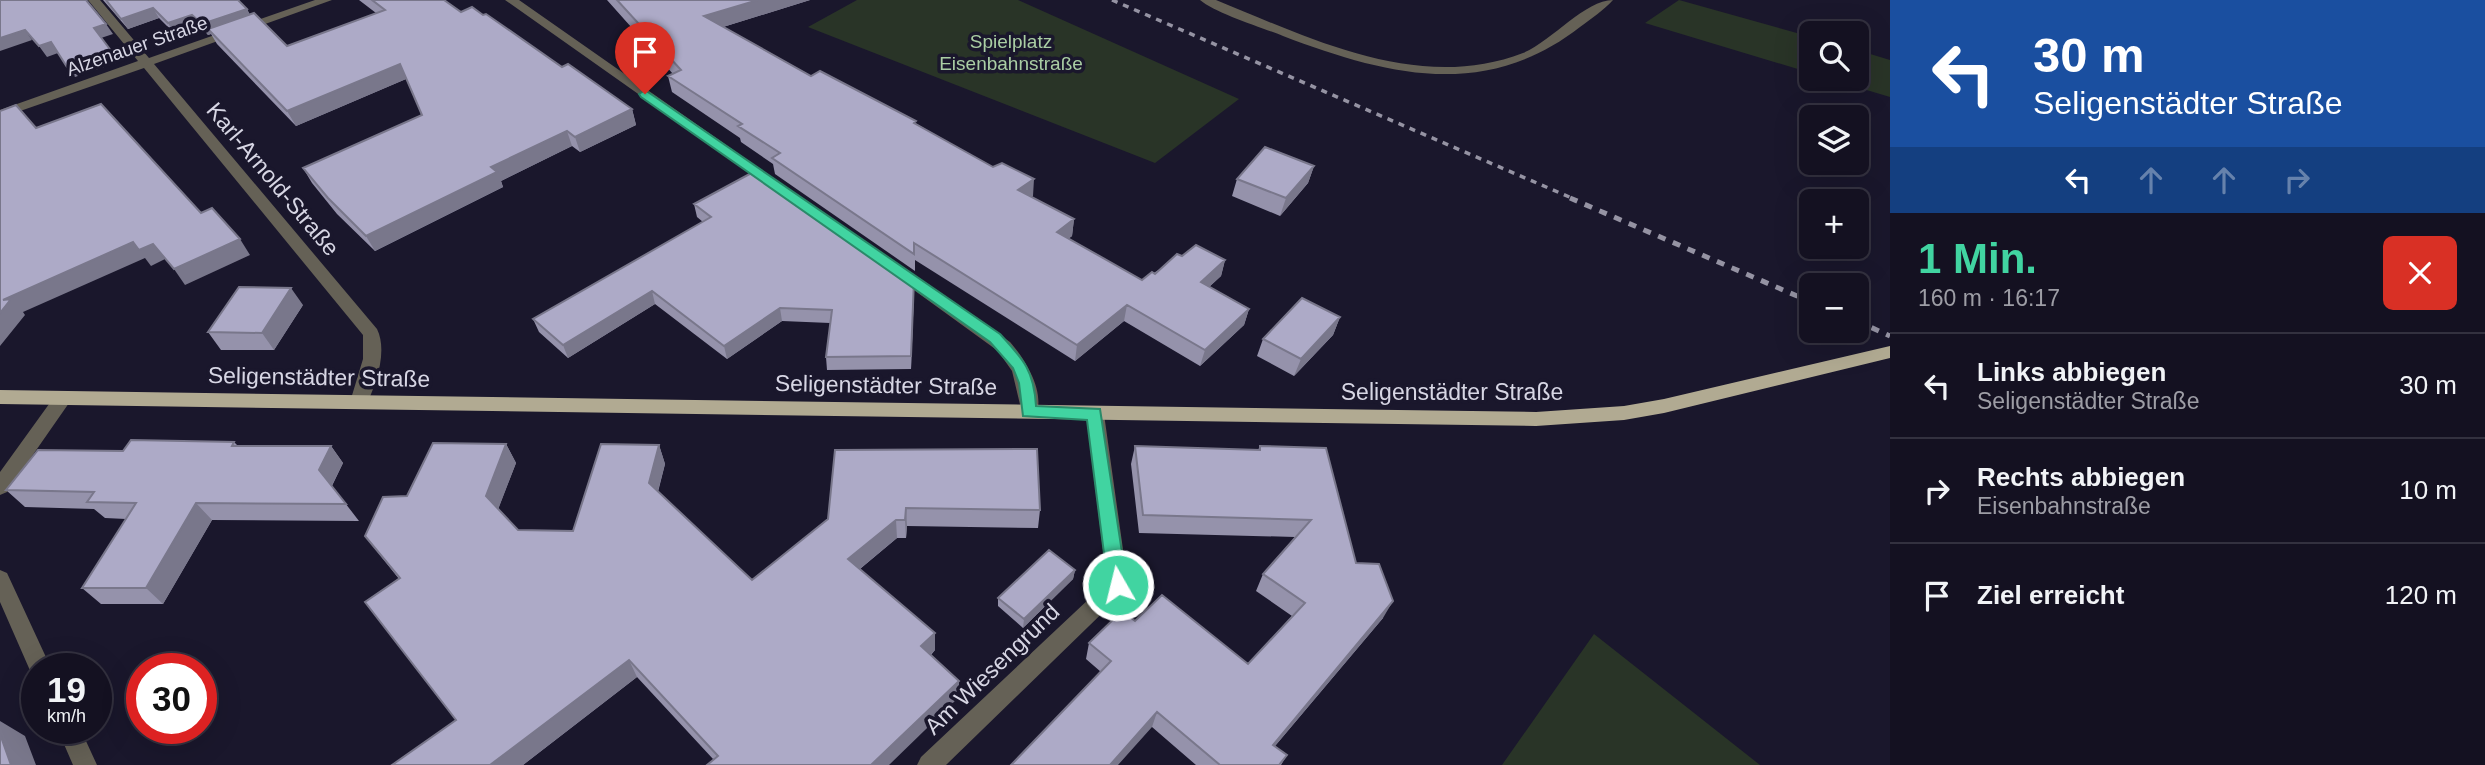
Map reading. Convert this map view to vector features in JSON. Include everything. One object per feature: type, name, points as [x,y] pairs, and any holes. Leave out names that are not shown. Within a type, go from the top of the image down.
[{"type":"main road","name":"Seligenstädter Straße","points":[[0,397],[1536,419],[1664,406],[1890,352]]},
{"type":"street","name":"Karl-Arnold-Straße","points":[[94,0],[371,332],[374,346],[371,367],[359,402]]},
{"type":"street","name":"Alzenauer Straße","points":[[0,114],[326,0]]},
{"type":"street","points":[[511,0],[792,196]]},
{"type":"street","points":[[1206,0],[1348,56],[1385,65],[1436,70],[1492,67],[1529,55],[1546,46],[1607,0]]},
{"type":"street","points":[[882,259],[1010,351],[1027,383],[1029,412]]},
{"type":"street","points":[[0,487],[63,398]]},
{"type":"street","name":"Am Wiesengrund","points":[[929,765],[1118,585],[1094,414]]},
{"type":"street","points":[[0,579],[33,653]]},
{"type":"street","points":[[75,744],[85,765]]},
{"type":"green space","name":"Spielplatz Eisenbahnstraße","points":[[857,0],[1018,0],[1239,99],[1155,163],[808,27]]},
{"type":"green space","points":[[1679,0],[1799,34],[1799,69],[1645,23]]},
{"type":"green space","points":[[1869,54],[1890,60],[1890,97],[1869,91]]},
{"type":"green space","points":[[1594,634],[1760,765],[1502,765]]},
{"type":"building","points":[[0,0],[86,0],[106,24],[94,28],[112,52],[67,67],[51,42],[39,46],[25,30],[0,38]]},
{"type":"building","points":[[106,0],[238,0],[247,9],[202,24],[192,15],[168,23],[153,8],[121,19]]},
{"type":"building","points":[[372,0],[444,0],[461,12],[472,7],[562,67],[568,64],[632,109],[575,137],[567,131],[491,167],[497,172],[366,236],[303,168],[422,115],[400,64],[287,111],[208,29],[254,13],[287,46],[385,10]]},
{"type":"building","points":[[617,0],[758,0],[704,16],[811,76],[820,71],[916,121],[914,123],[993,167],[1002,163],[1034,179],[1018,190],[1074,219],[1057,232],[1142,280],[1152,272],[1155,274],[1177,254],[1182,256],[1196,245],[1225,260],[1201,282],[1249,309],[1205,350],[1127,305],[1077,345],[914,243],[914,254],[772,158],[780,153],[738,126],[742,124],[668,76],[681,70]]},
{"type":"building","points":[[101,104],[201,213],[212,208],[240,239],[174,269],[153,244],[139,250],[133,242],[3,300],[11,299],[0,313],[0,111],[16,105],[36,128]]},
{"type":"building","points":[[1265,147],[1314,166],[1286,198],[1237,179]]},
{"type":"building","points":[[757,170],[914,279],[911,356],[826,357],[832,310],[780,308],[724,346],[652,291],[563,345],[533,319],[711,217],[694,204]]},
{"type":"building","points":[[239,287],[291,288],[262,333],[208,332]]},
{"type":"building","points":[[1302,298],[1340,317],[1301,359],[1263,339]]},
{"type":"building","points":[[131,440],[234,442],[232,446],[331,446],[319,470],[346,504],[196,503],[146,588],[82,588],[136,503],[87,502],[94,492],[6,490],[38,450],[123,451]]},
{"type":"building","points":[[433,443],[506,444],[486,496],[518,530],[573,531],[601,444],[659,445],[649,483],[752,580],[828,519],[835,450],[1037,449],[1040,510],[906,508],[905,520],[896,520],[848,559],[935,633],[921,646],[959,681],[871,765],[707,765],[718,756],[629,660],[490,765],[392,765],[456,720],[365,602],[400,578],[365,536],[383,497],[407,496]]},
{"type":"building","points":[[1135,446],[1260,450],[1260,446],[1326,448],[1356,563],[1379,564],[1393,601],[1273,745],[1287,755],[1279,765],[1220,765],[1157,712],[1110,765],[1011,765],[1111,661],[1089,643],[1122,611],[1135,621],[1162,595],[1248,664],[1305,603],[1263,574],[1311,520],[1143,515]]},
{"type":"building","points":[[1049,550],[1075,570],[1024,619],[998,598]]},
{"type":"building","points":[[0,734],[11,765],[0,765]]},
{"type":"railway","points":[[1112,0],[1574,199]]},
{"type":"railway","points":[[1570,198],[1799,297]]},
{"type":"railway","points":[[1869,326],[1890,336]]},
{"type":"route","points":[[645,94],[995,338],[1010,351],[1019,365],[1027,383],[1029,412],[1094,414],[1118,585]]}]
